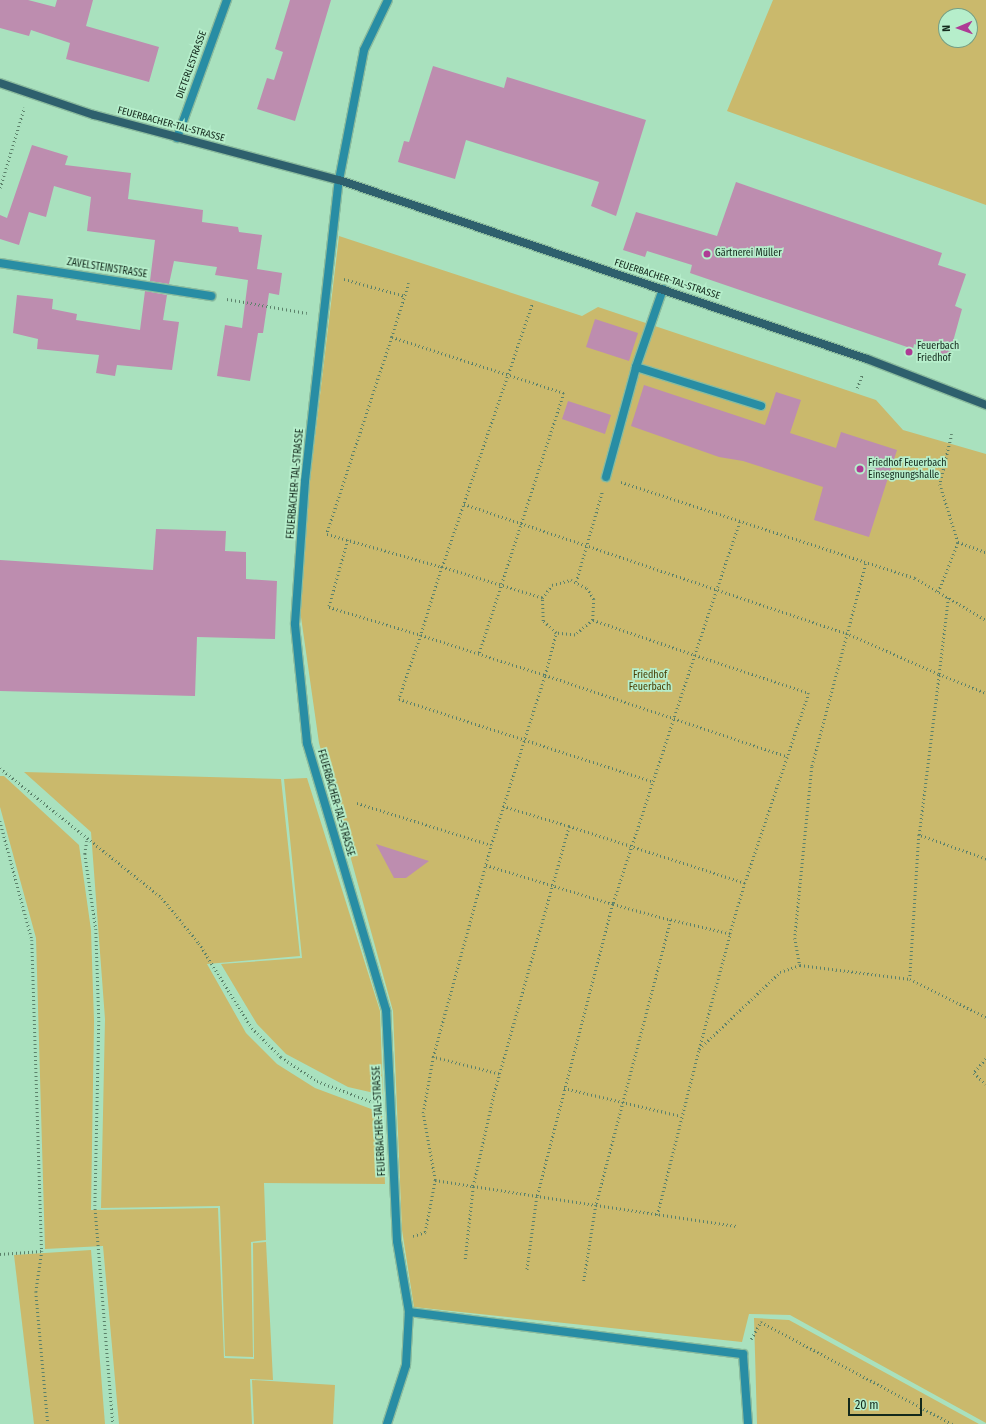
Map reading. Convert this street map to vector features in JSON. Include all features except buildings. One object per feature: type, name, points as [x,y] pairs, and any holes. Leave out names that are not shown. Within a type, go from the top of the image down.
[{"type":"main road","name":"FEUERBACHER-TAL-STRASSE","points":[[0,83],[94,114],[177,138],[339,180],[663,289],[986,405]]},
{"type":"street","name":"DIETERLESTRASSE","points":[[177,138],[227,0]]},
{"type":"street","points":[[339,180],[364,50],[388,0]]},
{"type":"street","name":"FEUERBACHER-TAL-STRASSE","points":[[339,180],[326,315],[305,481],[295,624],[307,743],[386,1010],[396,1241],[409,1312],[406,1365],[387,1424]]},
{"type":"street","name":"ZAVELSTEINSTRASSE","points":[[0,263],[211,296]]},
{"type":"street","points":[[606,477],[636,366],[663,289]]},
{"type":"street","points":[[636,366],[761,406]]},
{"type":"street","points":[[409,1312],[743,1354],[748,1424]]},
{"type":"path","points":[[0,188],[28,91]]},
{"type":"path","points":[[358,283],[405,296]]},
{"type":"path","points":[[409,283],[327,534],[542,598]]},
{"type":"path","points":[[211,296],[326,315]]},
{"type":"path","points":[[532,304],[399,699],[652,781]]},
{"type":"path","points":[[392,336],[564,393],[524,524],[479,655]]},
{"type":"path","points":[[938,592],[958,542],[940,484],[952,434]]},
{"type":"path","points":[[576,582],[606,477],[866,564],[914,578],[986,620]]},
{"type":"path","points":[[464,504],[587,543],[846,633],[986,693]]},
{"type":"path","points":[[527,1271],[538,1197],[564,1088],[613,904],[652,781],[740,522]]},
{"type":"path","points":[[348,540],[329,607],[545,675],[788,757]]},
{"type":"path","points":[[958,542],[986,552]]},
{"type":"path","points":[[800,964],[795,938],[796,904],[812,768],[846,633],[866,564]]},
{"type":"path","points":[[576,582],[587,588],[594,598],[593,620],[575,635],[556,633],[543,621],[542,598],[552,585],[576,582]]},
{"type":"path","points":[[910,979],[919,835],[948,598]]},
{"type":"path","points":[[593,620],[809,693],[745,883],[730,934],[681,1116],[657,1215]]},
{"type":"path","points":[[396,1241],[425,1232],[436,1180],[423,1113],[433,1057],[491,845],[545,675],[556,633]]},
{"type":"path","points":[[0,768],[87,840],[162,898],[199,944],[252,1028],[281,1058],[348,1095],[389,1107]]},
{"type":"path","points":[[357,803],[491,845]]},
{"type":"path","points":[[503,806],[745,883]]},
{"type":"path","points":[[0,821],[32,940],[42,1251],[36,1292],[48,1424]]},
{"type":"path","points":[[465,1259],[473,1186],[500,1074],[569,826]]},
{"type":"path","points":[[919,835],[986,859]]},
{"type":"path","points":[[87,840],[85,854],[96,929],[99,1021],[95,1205],[113,1424]]},
{"type":"path","points":[[486,865],[613,904],[730,934]]},
{"type":"path","points":[[584,1281],[596,1205],[620,1102],[672,920]]},
{"type":"path","points":[[699,1049],[780,972],[800,964],[910,979],[986,1017]]},
{"type":"path","points":[[433,1057],[500,1074]]},
{"type":"path","points":[[986,1059],[974,1073],[986,1084]]},
{"type":"path","points":[[564,1088],[681,1116]]},
{"type":"path","points":[[436,1180],[538,1197],[736,1226]]},
{"type":"path","points":[[0,1254],[42,1251]]},
{"type":"path","points":[[743,1354],[762,1322],[952,1424]]},
{"type":"green space","points":[[773,0],[986,0],[986,205],[727,111]]},
{"type":"green space","name":"Friedhof Feuerbach","points":[[339,236],[582,316],[598,307],[876,400],[903,430],[986,454],[986,1423],[790,1315],[749,1314],[742,1342],[414,1307],[402,1230],[393,1011],[319,743],[297,589]]},
{"type":"green space","points":[[24,772],[281,779],[300,956],[207,964],[246,1033],[277,1064],[315,1088],[382,1113],[385,1184],[264,1183],[266,1240],[251,1242],[253,1357],[225,1356],[220,1206],[101,1208],[105,1019],[91,832]]},
{"type":"green space","points":[[0,776],[4,776],[79,845],[91,930],[94,1021],[91,1210],[218,1208],[224,1358],[254,1359],[253,1243],[266,1242],[273,1380],[250,1379],[252,1424],[119,1424],[103,1246],[45,1249],[36,938],[0,807]]},
{"type":"green space","points":[[307,778],[380,1011],[383,1095],[348,1087],[286,1054],[257,1024],[221,964],[302,958],[284,779]]},
{"type":"green space","points":[[91,1250],[105,1424],[34,1424],[14,1255]]},
{"type":"green space","points":[[754,1318],[789,1320],[979,1424],[757,1424]]},
{"type":"green space","points":[[252,1380],[335,1385],[333,1424],[254,1424]]},
{"type":"place","name":"Gärtnerei Müller","points":[[707,254]]},
{"type":"place","name":"Feuerbach Friedhof","points":[[909,352]]},
{"type":"place","name":"Friedhof Feuerbach Einsegnungshalle","points":[[860,469]]}]
